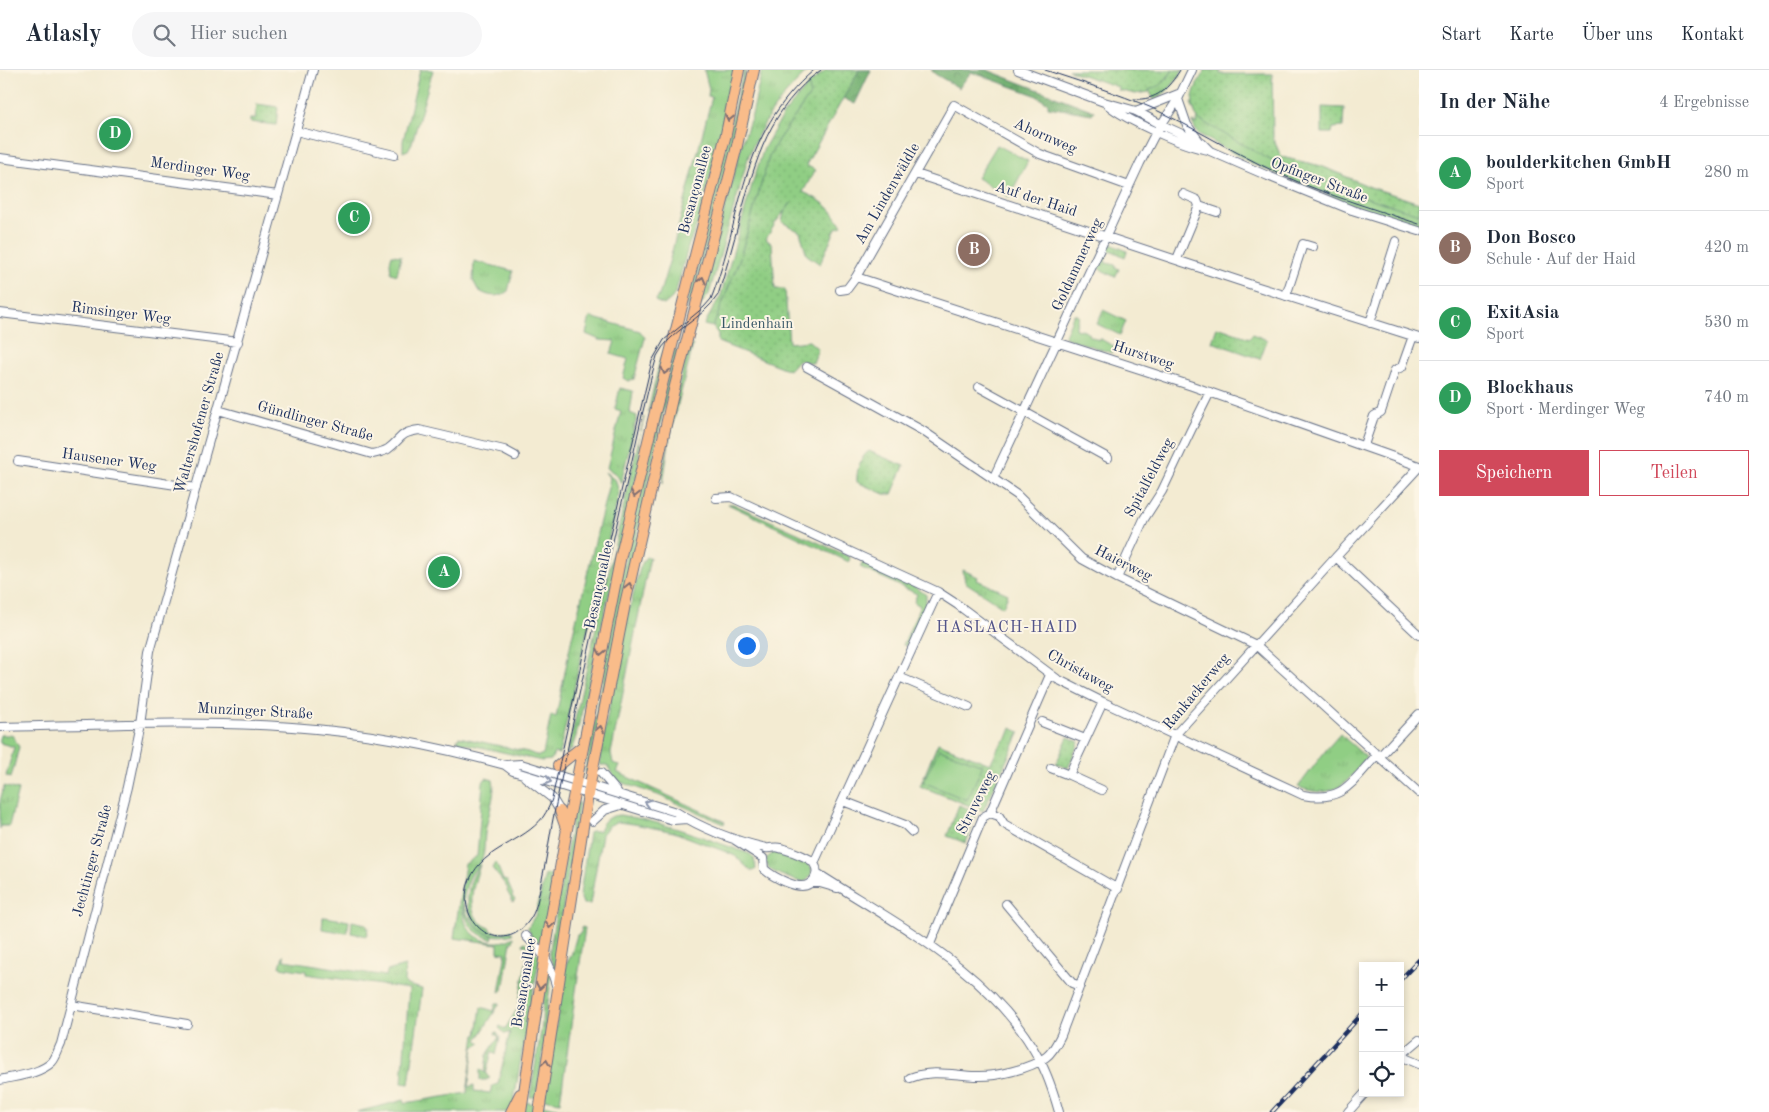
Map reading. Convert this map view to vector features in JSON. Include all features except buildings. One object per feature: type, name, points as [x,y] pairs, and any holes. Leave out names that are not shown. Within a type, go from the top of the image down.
[{"type":"main road","name":"Besançonallee","points":[[521,1112],[566,829],[621,555],[654,416],[726,134],[739,70]]},
{"type":"main road","name":"Besançonallee","points":[[539,1111],[581,836],[625,604],[656,465],[736,150],[754,70]]},
{"type":"main road","points":[[554,769],[583,746]]},
{"type":"main road","points":[[594,760],[601,773]]},
{"type":"main road","points":[[560,811],[566,829]]},
{"type":"main road","points":[[581,836],[593,821]]},
{"type":"main road","points":[[511,1112],[526,1079]]},
{"type":"street","name":"Waltershofener Straße","points":[[140,724],[150,651],[313,70]]},
{"type":"street","name":"Opfinger Straße","points":[[1018,70],[1104,102],[1136,111],[1191,146],[1210,151],[1328,201],[1419,230]]},
{"type":"street","name":"Goldammerweg","points":[[993,479],[1129,186],[1160,128],[1180,96],[1192,70]]},
{"type":"street","points":[[1136,111],[1180,96],[1187,125],[1202,143]]},
{"type":"street","name":"Opfinger Straße","points":[[1104,102],[1112,109],[1202,143],[1210,151]]},
{"type":"street","name":"Am Lindenwäldle","points":[[840,290],[847,289],[856,277],[954,105]]},
{"type":"street","name":"Ahornweg","points":[[954,105],[1040,154],[1129,186]]},
{"type":"street","points":[[296,131],[394,155]]},
{"type":"street","name":"Merdinger Weg","points":[[0,158],[278,195]]},
{"type":"street","name":"Auf der Haid","points":[[916,174],[1106,238],[1177,259],[1416,337]]},
{"type":"street","points":[[1177,259],[1199,206],[1197,200],[1183,194]]},
{"type":"street","points":[[1199,206],[1217,212]]},
{"type":"street","points":[[1370,323],[1396,241]]},
{"type":"street","points":[[1286,296],[1303,244],[1313,247]]},
{"type":"street","name":"Hurstweg","points":[[856,277],[1210,392],[1419,466]]},
{"type":"street","name":"Rimsinger Weg","points":[[0,313],[238,342]]},
{"type":"street","points":[[1364,446],[1374,416],[1381,412],[1395,370],[1402,367],[1416,337]]},
{"type":"street","name":"Haierweg","points":[[807,367],[923,431],[1016,495],[1082,559],[1117,578],[1256,645],[1419,793]]},
{"type":"street","points":[[979,387],[1108,458]]},
{"type":"street","name":"Spitalfeldweg","points":[[1117,578],[1144,519],[1162,491],[1210,392]]},
{"type":"street","name":"Gündlinger Straße","points":[[218,410],[372,454],[393,445],[400,436],[411,431],[420,430],[504,450],[515,456]]},
{"type":"street","name":"Hausener Weg","points":[[18,461],[196,488]]},
{"type":"street","name":"Rankackerweg","points":[[1040,1060],[1045,1058],[1054,1049],[1061,1035],[1175,735],[1419,466]]},
{"type":"street","name":"Christaweg","points":[[716,498],[731,497],[938,592],[1050,675],[1103,702],[1304,796],[1323,798],[1337,795],[1377,755],[1382,754],[1419,714]]},
{"type":"street","points":[[1336,557],[1419,635]]},
{"type":"street","points":[[814,863],[938,592]]},
{"type":"street","name":"Struveweg","points":[[930,944],[983,817],[990,813],[1050,675]]},
{"type":"street","points":[[900,677],[969,707]]},
{"type":"street","points":[[1069,776],[1103,702]]},
{"type":"street","points":[[1042,722],[1085,738]]},
{"type":"street","name":"Jechtinger Straße","points":[[0,1080],[35,1071],[52,1061],[61,1044],[127,787],[140,724]]},
{"type":"street","name":"Munzinger Straße","points":[[0,727],[247,724],[322,729],[420,746],[505,765],[521,764],[554,769],[575,785]]},
{"type":"street","name":"Munzinger Straße","points":[[505,765],[522,774],[575,785],[589,790]]},
{"type":"street","points":[[1051,768],[1102,790]]},
{"type":"street","points":[[601,773],[619,794]]},
{"type":"street","points":[[522,774],[552,798],[560,811]]},
{"type":"street","points":[[589,790],[619,794],[676,812],[687,819],[735,840],[769,849],[779,847],[809,859],[814,863],[817,873],[898,922],[930,944],[956,964],[992,998],[1017,1025],[1040,1060],[1059,1112]]},
{"type":"street","points":[[589,790],[623,805],[673,820],[687,819]]},
{"type":"street","points":[[843,801],[905,825],[912,832]]},
{"type":"street","points":[[593,821],[605,810],[623,805]]},
{"type":"street","points":[[990,813],[999,816],[1004,824],[1118,889]]},
{"type":"street","points":[[735,840],[763,858]]},
{"type":"street","points":[[769,849],[763,858],[764,869],[771,875],[800,887],[812,883],[820,883],[848,892]]},
{"type":"street","points":[[812,883],[817,873]]},
{"type":"street","points":[[1006,904],[1072,982],[1080,986]]},
{"type":"street","points":[[526,936],[545,956],[550,965],[557,988]]},
{"type":"street","points":[[71,1005],[187,1024]]},
{"type":"street","points":[[1404,1053],[1419,1040]]},
{"type":"street","points":[[1404,1058],[1419,1064]]},
{"type":"street","points":[[910,1078],[922,1073],[935,1072],[977,1076],[996,1075],[1014,1071],[1040,1060]]},
{"type":"street","points":[[1348,1112],[1361,1097]]},
{"type":"green space","points":[[420,70],[433,70],[412,143],[408,150],[403,152],[403,141]]},
{"type":"green space","points":[[704,70],[736,70],[700,218],[689,244],[676,291],[672,298],[664,305],[655,301],[659,296],[670,259],[712,97],[708,96],[709,89]]},
{"type":"green space","points":[[744,70],[746,70],[732,147],[694,295],[685,311]]},
{"type":"green space","points":[[762,70],[809,70],[774,109],[755,142],[749,155],[709,294],[699,307],[742,143],[752,115]]},
{"type":"green space","name":"Lindenhain","points":[[826,70],[859,70],[806,165],[815,170],[803,192],[826,205],[842,226],[836,228],[820,264],[807,255],[800,232],[782,222],[784,213],[791,203],[776,222],[766,239],[772,244],[775,289],[785,289],[789,343],[809,341],[818,349],[813,363],[798,360],[789,370],[718,342],[718,334],[713,327],[739,261],[769,157],[778,140],[810,95],[809,84]]},
{"type":"green space","points":[[859,70],[871,70],[855,104],[843,98]]},
{"type":"green space","points":[[931,70],[987,70],[1094,111],[1092,114],[1048,107],[1048,103],[1035,95],[971,72],[959,88]]},
{"type":"green space","points":[[1068,70],[1173,70],[1162,84],[1149,90],[1149,92],[1135,94],[1118,90],[1118,87]]},
{"type":"green space","points":[[1173,70],[1183,70],[1171,87],[1154,100],[1149,90],[1165,81]]},
{"type":"green space","points":[[1205,70],[1220,70],[1220,74],[1272,74],[1273,138],[1281,157],[1321,166],[1370,187],[1419,203],[1419,214],[1358,195],[1268,159],[1198,119],[1193,99],[1195,88]]},
{"type":"green space","points":[[809,84],[810,95],[778,140],[769,157],[739,261],[713,327],[704,325],[721,295],[764,148],[783,115]]},
{"type":"green space","points":[[1191,103],[1273,138],[1281,157],[1321,166],[1370,187],[1419,203],[1419,226],[1353,205],[1253,164],[1197,133],[1192,122],[1196,124],[1198,119]]},
{"type":"green space","points":[[257,104],[278,107],[276,125],[250,122],[250,119],[255,119]]},
{"type":"green space","points":[[1322,107],[1344,108],[1343,127],[1333,128],[1332,133],[1322,133]]},
{"type":"green space","points":[[997,145],[1028,161],[1009,197],[977,178]]},
{"type":"green space","points":[[1111,244],[1127,251],[1125,257],[1110,250],[1105,260],[1106,263],[1116,265],[1115,267],[1119,269],[1115,277],[1096,267],[1106,247]]},
{"type":"green space","points":[[392,255],[401,256],[397,275],[391,273],[390,262]]},
{"type":"green space","points":[[474,261],[513,271],[508,291],[501,295],[493,296],[478,290],[473,280]]},
{"type":"green space","points":[[1103,310],[1126,321],[1120,335],[1097,324]]},
{"type":"green space","points":[[1074,314],[1079,316],[1075,329],[1080,329],[1098,340],[1099,338],[1115,346],[1112,353],[1066,338],[1065,335]]},
{"type":"green space","points":[[590,317],[640,331],[645,338],[634,379],[628,381],[623,378],[628,359],[611,354],[615,341],[600,340],[586,334]]},
{"type":"green space","points":[[1217,327],[1250,338],[1252,334],[1267,340],[1260,359],[1212,342]]},
{"type":"green space","points":[[689,345],[693,345],[670,435],[663,484],[662,473],[669,440],[670,421]]},
{"type":"green space","points":[[665,350],[652,404],[648,412],[660,360]]},
{"type":"green space","points":[[674,350],[678,351],[661,420],[588,772],[585,771],[602,685],[607,640]]},
{"type":"green space","points":[[620,388],[633,391],[630,413],[637,416],[621,483],[617,475],[607,468],[621,411],[615,409]]},
{"type":"green space","points":[[638,443],[640,444],[638,470],[576,736],[572,748],[567,755]]},
{"type":"green space","points":[[869,451],[904,466],[892,494],[884,494],[857,482],[859,465]]},
{"type":"green space","points":[[605,472],[616,481],[619,493],[559,754],[554,753],[551,760],[542,761],[458,742],[457,739],[459,737],[528,752],[538,756],[543,754],[551,715],[556,717],[571,642],[610,479]]},
{"type":"green space","points":[[728,504],[733,504],[850,557],[849,562]]},
{"type":"green space","points":[[646,557],[650,557],[611,753],[613,763],[620,766],[617,772],[725,822],[724,824],[658,795],[620,782],[614,777],[607,765],[600,765],[600,754],[628,611],[640,568]]},
{"type":"green space","points":[[863,562],[917,588],[926,595],[926,605],[906,646],[903,645],[920,606],[914,602],[917,594],[860,567]]},
{"type":"green space","points":[[963,570],[978,577],[977,580],[1008,594],[1003,607],[965,582]]},
{"type":"green space","points":[[1011,728],[1020,732],[983,811],[920,786],[938,743],[990,764]]},
{"type":"green space","points":[[1340,734],[1366,757],[1359,767],[1345,782],[1330,791],[1310,791],[1298,787],[1326,750]]},
{"type":"green space","points":[[0,735],[12,735],[19,747],[11,778],[6,776],[14,747],[0,743]]},
{"type":"green space","points":[[1068,737],[1079,742],[1068,768],[1056,764]]},
{"type":"green space","points":[[939,749],[983,765],[967,800],[923,782]]},
{"type":"green space","points":[[486,778],[493,780],[494,791],[485,833],[484,853],[468,883],[463,901],[463,910],[467,927],[481,939],[498,942],[514,937],[513,942],[511,942],[503,990],[499,992],[506,953],[498,952],[498,944],[454,938],[465,864],[477,856],[483,782]]},
{"type":"green space","points":[[4,786],[18,790],[9,826],[1,826],[0,829],[0,801]]},
{"type":"green space","points":[[575,802],[579,803],[564,900],[556,972],[549,955]]},
{"type":"green space","points":[[959,805],[977,812],[966,843],[947,836]]},
{"type":"green space","points":[[620,815],[670,826],[750,854],[754,858],[756,869],[750,870],[735,856],[674,832],[617,822],[610,825],[602,834],[590,904],[583,904],[580,895],[589,833],[591,831],[599,831],[606,819]]},
{"type":"green space","points":[[774,852],[798,858],[805,862],[810,866],[812,872],[810,877],[806,881],[800,882],[772,871],[766,863],[767,858]]},
{"type":"green space","points":[[496,862],[503,880],[507,881],[513,895],[515,900],[513,902],[505,884],[492,868]]},
{"type":"green space","points":[[480,865],[472,900],[476,916],[481,923],[490,928],[490,931],[498,933],[511,931],[513,934],[498,936],[485,932],[476,925],[471,915],[468,903],[469,890],[473,877]]},
{"type":"green space","points":[[545,874],[551,875],[550,885],[552,891],[542,941],[539,942],[531,935],[528,927],[536,914]]},
{"type":"green space","points":[[464,904],[468,916],[475,926],[493,936],[492,939],[480,934],[471,927],[464,911]]},
{"type":"green space","points":[[323,918],[349,921],[347,933],[322,929]]},
{"type":"green space","points":[[352,921],[366,924],[368,928],[367,936],[351,933]]},
{"type":"green space","points":[[582,927],[585,928],[560,1102],[544,1099],[566,964]]},
{"type":"green space","points":[[526,942],[540,956],[514,1100],[578,1112],[357,1112],[404,1100],[405,1103],[467,1093],[475,1035],[477,1035],[481,1007],[494,1011],[496,1003],[500,1003],[477,1040],[481,1043],[474,1047],[468,1087],[474,1085],[474,1091],[490,1093],[492,1086],[498,1084],[510,1032],[505,1034],[499,1028],[500,1026],[505,1029],[518,1008],[529,946],[523,945]]},
{"type":"green space","points":[[283,955],[284,960],[386,976],[387,971],[405,966],[404,981],[407,985],[422,989],[409,1084],[402,1083],[409,989],[306,974],[306,971],[280,967]]},
{"type":"green space","points":[[547,965],[551,978],[545,1041],[536,1097],[530,1097],[542,1025]]},
{"type":"green space","points":[[496,1032],[500,1037],[496,1055],[492,1051],[486,1074],[490,1078],[480,1080],[480,1069],[485,1073],[487,1055],[499,1037],[495,1034]]},
{"type":"tram line","points":[[814,70],[789,95],[770,122],[756,149],[746,177],[722,267],[711,299],[664,340],[652,361],[589,627],[552,799],[543,817],[535,826],[484,859],[470,879],[466,894],[468,909],[473,921],[482,930],[493,936],[505,937],[517,932],[531,918],[537,904],[587,657],[657,356],[670,339],[704,311],[718,295],[752,176],[767,136],[789,101],[803,85],[821,70]]},
{"type":"tram line","points":[[1045,70],[1152,108],[1259,164],[1298,182],[1419,224]]},
{"type":"tram line","points":[[1134,99],[1149,98],[1161,92],[1180,70]]},
{"type":"railway","points":[[1404,976],[1419,960]]},
{"type":"railway","points":[[1272,1112],[1359,1017]]},
{"type":"place","name":"Blockhaus","points":[[115,134]]},
{"type":"place","name":"ExitAsia","points":[[354,218]]},
{"type":"place","name":"Don Bosco","points":[[974,250]]},
{"type":"place","name":"boulderkitchen GmbH","points":[[444,572]]},
{"type":"district","name":"HASLACH-HAID","points":[[1007,628]]}]
